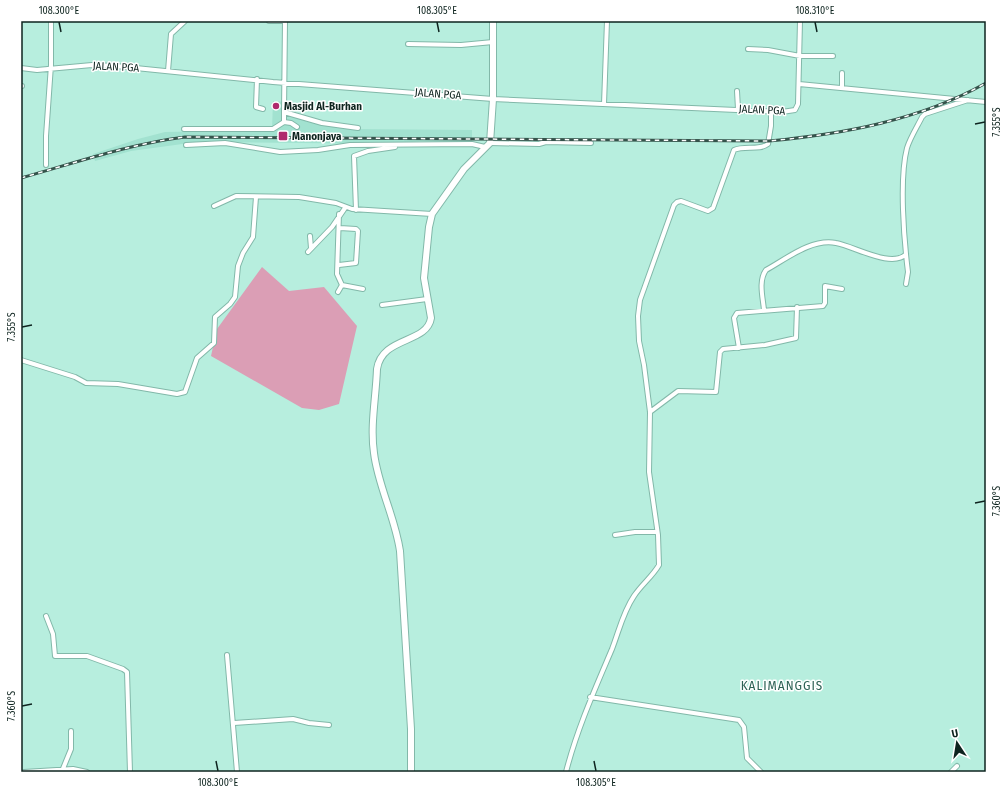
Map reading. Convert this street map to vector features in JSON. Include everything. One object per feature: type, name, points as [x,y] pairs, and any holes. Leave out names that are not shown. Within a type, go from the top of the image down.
[{"type":"main road","points":[[411,772],[400,550],[397,531],[376,467],[373,436],[378,361],[387,349],[422,332],[430,324],[431,318],[424,282],[425,259],[432,214],[464,169],[488,145],[493,99],[493,21]]},
{"type":"street","points":[[46,165],[46,136],[53,69],[51,21]]},
{"type":"street","points":[[168,71],[171,34],[186,21]]},
{"type":"street","points":[[269,21],[285,21],[284,122]]},
{"type":"street","points":[[604,104],[607,21]]},
{"type":"street","points":[[800,21],[799,84],[986,102]]},
{"type":"street","points":[[408,44],[461,45],[493,42]]},
{"type":"street","points":[[748,49],[768,50],[800,56],[834,56]]},
{"type":"street","name":"JALAN PGA","points":[[21,68],[37,70],[98,65],[257,79],[284,83],[493,99],[771,111],[792,111],[797,109],[799,84]]},
{"type":"street","points":[[842,73],[842,87]]},
{"type":"street","points":[[257,79],[256,107],[263,109]]},
{"type":"street","points":[[737,91],[738,109]]},
{"type":"street","points":[[906,284],[908,272],[906,254],[904,162],[907,147],[925,114],[968,100]]},
{"type":"street","points":[[566,772],[590,697],[626,612],[634,596],[653,575],[659,565],[657,532],[649,472],[650,412],[644,365],[639,341],[640,300],[674,205],[681,201],[708,211],[713,208],[734,150],[746,147],[760,148],[768,144],[771,126],[771,111]]},
{"type":"street","points":[[284,112],[315,121],[358,128]]},
{"type":"street","points":[[184,129],[273,129],[284,122],[291,123],[297,127]]},
{"type":"street","points":[[186,145],[225,143],[280,152],[318,150],[350,144],[488,145],[539,144],[546,142],[592,143]]},
{"type":"street","points":[[356,210],[354,156],[368,151],[384,150],[399,145]]},
{"type":"street","points":[[214,206],[234,197],[312,198],[336,203],[345,208],[356,210],[432,214]]},
{"type":"street","points":[[21,360],[75,377],[86,383],[109,382],[177,394],[185,392],[197,358],[214,343],[215,317],[230,304],[234,297],[238,266],[243,253],[253,237],[256,197]]},
{"type":"street","points":[[310,236],[310,250],[332,227],[339,214],[345,208]]},
{"type":"street","points":[[339,214],[339,265],[337,274],[342,285]]},
{"type":"street","points":[[339,265],[356,263],[358,231],[356,229],[340,228]]},
{"type":"street","points":[[764,310],[762,279],[764,273],[766,270],[804,248],[819,243],[834,242],[892,260],[902,258],[906,254]]},
{"type":"street","points":[[342,285],[363,289]]},
{"type":"street","points":[[338,292],[342,285]]},
{"type":"street","points":[[739,348],[734,320],[735,315],[739,312],[824,306],[826,286],[842,289]]},
{"type":"street","points":[[382,305],[427,299]]},
{"type":"street","points":[[650,412],[678,391],[716,392],[720,351],[725,348],[765,345],[796,338],[797,307]]},
{"type":"street","points":[[615,535],[635,532],[657,532]]},
{"type":"street","points":[[46,616],[53,634],[55,656],[73,655],[93,658],[123,669],[126,672],[130,772]]},
{"type":"street","points":[[227,655],[238,772]]},
{"type":"street","points":[[590,697],[739,720],[744,727],[747,758],[761,772]]},
{"type":"street","points":[[234,723],[293,719],[309,723],[329,724]]},
{"type":"street","points":[[62,771],[72,746],[71,731]]},
{"type":"street","points":[[951,772],[957,766]]},
{"type":"street","points":[[24,772],[62,771],[73,769],[87,772]]},
{"type":"shaded area","points":[[273,101],[285,102],[285,106],[293,107],[293,117],[309,122],[353,129],[472,130],[472,142],[420,141],[398,144],[197,142],[131,151],[95,161],[93,154],[165,132],[272,130]]},
{"type":"shaded area","points":[[262,267],[289,291],[324,287],[357,326],[339,404],[319,410],[302,408],[211,356],[217,329]]},
{"type":"railway","points":[[21,178],[123,149],[185,137],[769,141],[853,129],[908,116],[935,107],[986,83]]},
{"type":"place","name":"Masjid Al-Burhan","points":[[276,106]]},
{"type":"place","name":"Manonjaya","points":[[283,136]]},
{"type":"district","name":"KALIMANGGIS","points":[[782,685]]}]
